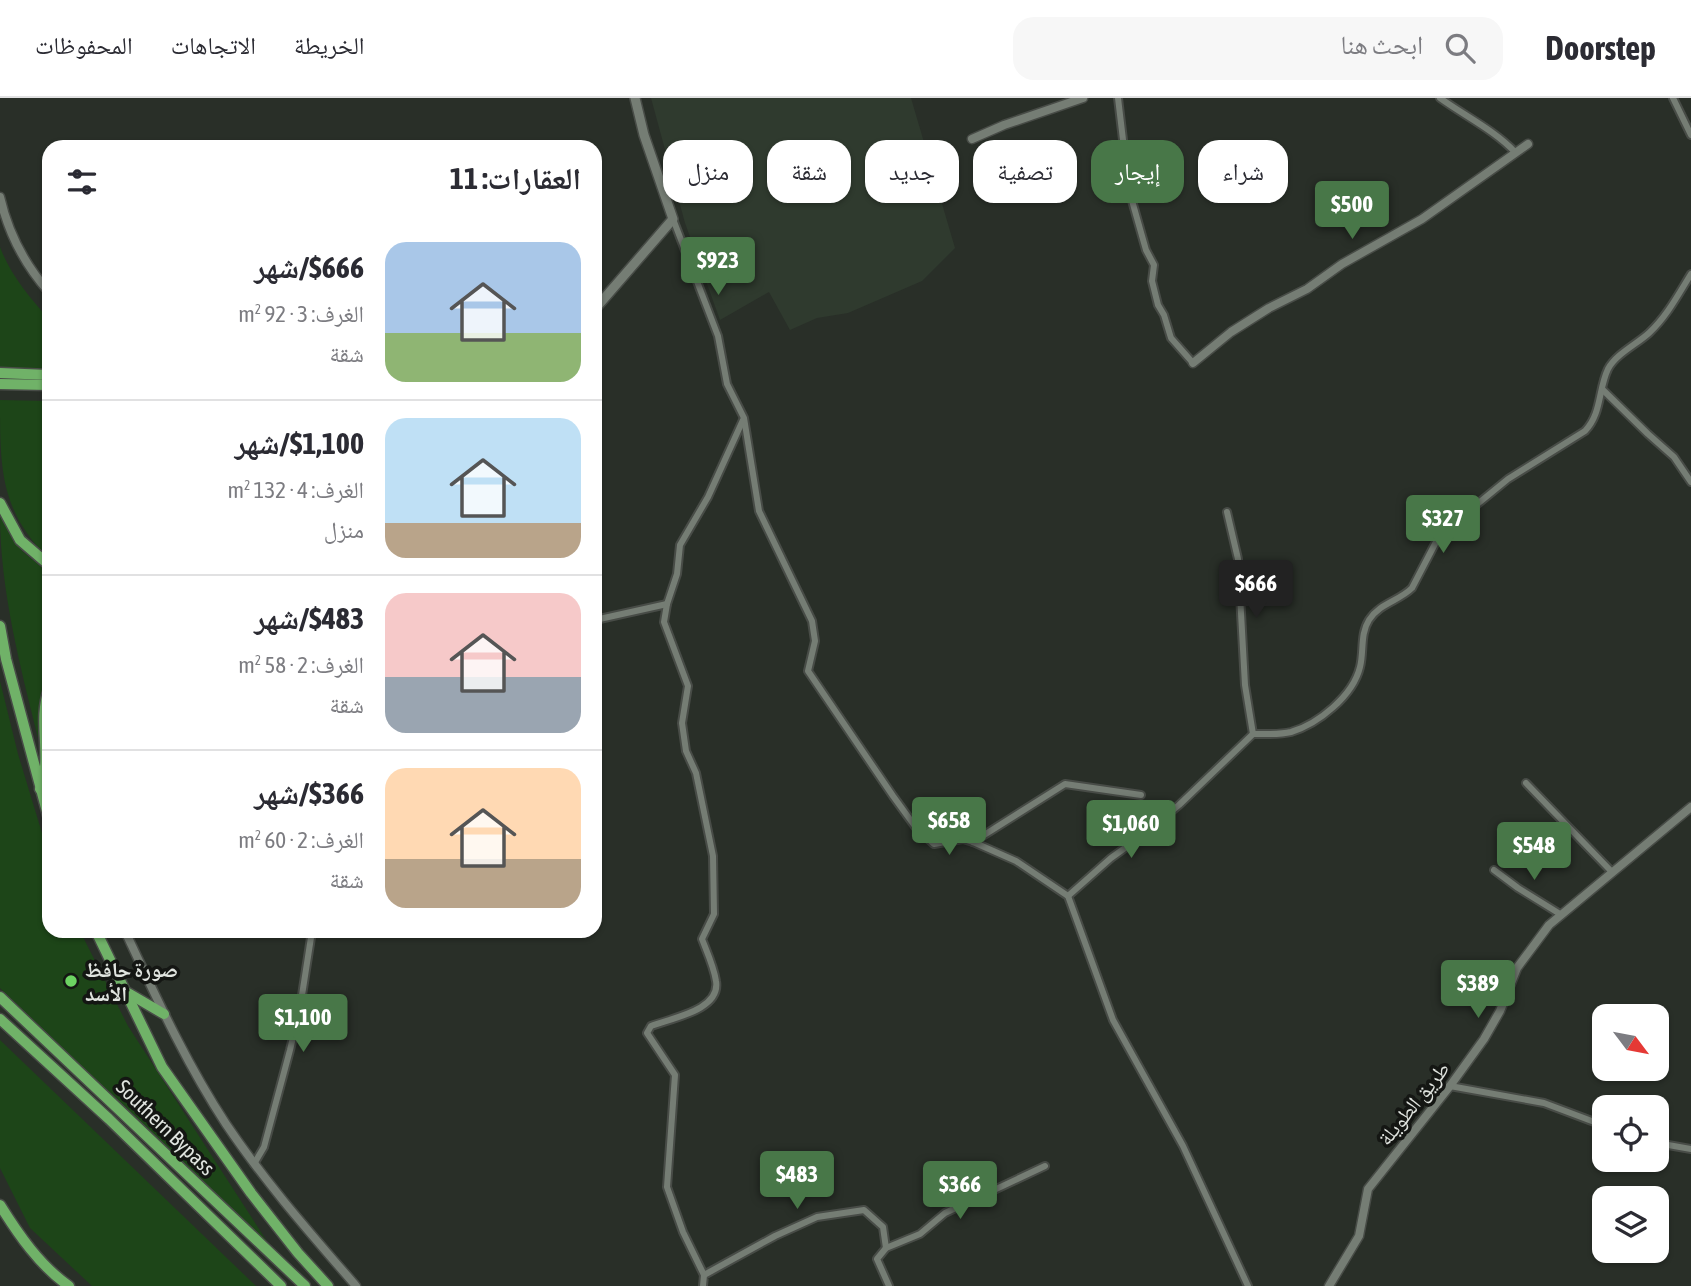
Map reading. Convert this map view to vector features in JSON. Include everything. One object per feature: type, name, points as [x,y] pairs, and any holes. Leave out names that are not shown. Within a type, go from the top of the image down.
[{"type":"highway","points":[[0,373],[42,375]]},
{"type":"highway","points":[[0,384],[42,385]]},
{"type":"highway","points":[[0,503],[20,540],[42,559]]},
{"type":"highway","points":[[0,626],[42,796]]},
{"type":"highway","points":[[40,790],[42,783]]},
{"type":"highway","points":[[99,938],[162,1067],[251,1192],[298,1253],[328,1286]]},
{"type":"highway","points":[[126,992],[164,1014]]},
{"type":"highway","name":"Southern Bypass","points":[[0,997],[305,1286]]},
{"type":"highway","name":"Southern Bypass","points":[[0,1019],[109,1119],[281,1286]]},
{"type":"highway","points":[[0,1205],[18,1233],[57,1278],[69,1286]]},
{"type":"main road","points":[[602,301],[673,219],[644,135],[635,98]]},
{"type":"street","points":[[972,139],[1083,98]]},
{"type":"street","points":[[1118,98],[1129,190],[1146,250],[1154,265],[1152,281],[1158,305],[1171,338],[1194,363],[1231,332],[1422,219],[1528,144]]},
{"type":"street","points":[[1440,98],[1502,139],[1515,152]]},
{"type":"street","points":[[1673,98],[1691,135]]},
{"type":"street","points":[[0,197],[21,252],[42,282]]},
{"type":"street","points":[[673,219],[718,336],[727,384],[744,418],[759,512],[812,621],[815,641],[808,671],[893,796],[925,838],[934,844],[963,839],[973,842],[1016,861],[1068,897],[1113,1020],[1182,1146],[1248,1286]]},
{"type":"street","points":[[1068,897],[1111,858],[1179,805],[1253,734],[1279,734],[1303,727],[1312,723],[1342,697],[1359,670],[1365,626],[1378,609],[1412,588],[1437,540],[1508,479],[1585,431],[1594,418],[1609,368],[1666,314],[1691,274]]},
{"type":"street","points":[[1603,390],[1648,435],[1675,457],[1691,482]]},
{"type":"street","points":[[702,1286],[704,1275],[683,1232],[667,1187],[675,1075],[647,1034],[651,1026],[707,1005],[715,997],[717,983],[702,939],[714,914],[713,856],[696,773],[686,751],[682,723],[688,686],[664,622],[677,574],[680,545],[708,497],[744,418]]},
{"type":"street","points":[[1227,512],[1238,559],[1245,685],[1253,734]]},
{"type":"street","points":[[602,618],[667,604]]},
{"type":"street","points":[[1526,783],[1611,872]]},
{"type":"street","points":[[973,842],[1065,784],[1141,795]]},
{"type":"street","name":"طريق الطويلة","points":[[1329,1286],[1359,1236],[1368,1189],[1450,1086],[1494,1020],[1517,968],[1549,925],[1691,807]]},
{"type":"street","points":[[1494,870],[1560,914]]},
{"type":"street","points":[[128,938],[177,1041],[225,1122],[254,1164],[356,1286]]},
{"type":"street","points":[[254,1164],[264,1147],[290,1050],[300,1008],[311,938]]},
{"type":"street","points":[[1450,1086],[1544,1103],[1592,1121]]},
{"type":"street","points":[[1669,1145],[1691,1149]]},
{"type":"street","points":[[889,1286],[877,1259],[886,1248],[920,1234],[946,1213],[1045,1166]]},
{"type":"street","points":[[704,1275],[775,1236],[817,1217],[829,1215],[864,1210],[883,1227],[886,1248]]},
{"type":"shaded area","points":[[651,98],[911,98],[923,140],[865,140],[865,203],[942,203],[955,248],[922,281],[848,313],[817,318],[790,330],[769,292],[720,320],[680,203],[753,203],[753,140],[663,140],[663,142]]},
{"type":"green space","points":[[0,247],[9,267],[42,311],[42,371],[0,368]]},
{"type":"green space","points":[[0,400],[42,401],[42,551],[12,506],[6,487],[1,447]]},
{"type":"green space","points":[[0,514],[22,551],[42,567],[42,706],[38,719],[38,738],[7,599]]},
{"type":"green space","points":[[0,681],[42,833],[42,938],[84,938],[128,1026],[270,1246],[0,988]]},
{"type":"green space","points":[[0,1040],[256,1286],[92,1286],[30,1228],[0,1168]]},
{"type":"place","name":"صورة حافظ الأسد","points":[[71,981]]}]
